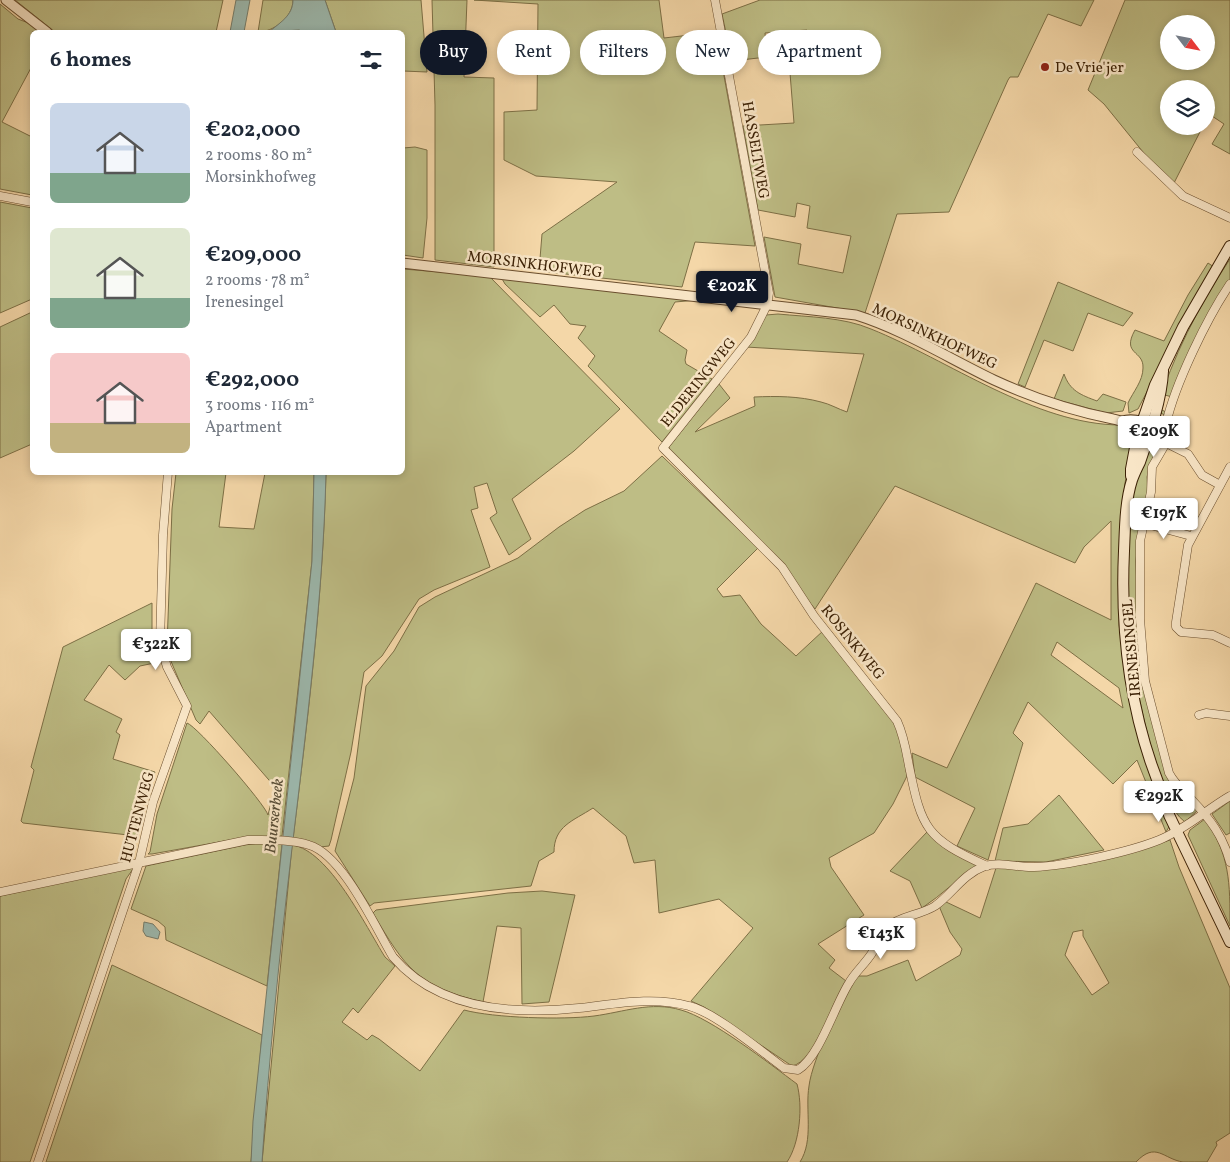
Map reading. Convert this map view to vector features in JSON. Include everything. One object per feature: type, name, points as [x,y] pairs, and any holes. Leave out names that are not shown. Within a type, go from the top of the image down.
[{"type":"main road","points":[[1230,246],[1183,327],[1163,371],[1163,385],[1144,426],[1125,519],[1124,625],[1132,687],[1146,747],[1168,806],[1169,815],[1179,830],[1230,942]]},
{"type":"main road","points":[[1220,265],[1230,254]]},
{"type":"street","points":[[6,0],[44,30]]},
{"type":"street","name":"HASSELTWEG","points":[[715,0],[768,293],[767,305]]},
{"type":"street","points":[[1137,152],[1150,167],[1183,196],[1230,218]]},
{"type":"street","points":[[0,196],[30,202]]},
{"type":"street","name":"MORSINKHOFWEG","points":[[405,263],[856,315],[871,320],[995,380],[1042,400],[1084,414],[1144,426]]},
{"type":"street","name":"IRENESINGEL","points":[[1230,284],[1210,317],[1177,392],[1167,421],[1166,443],[1152,467],[1151,492],[1140,541],[1140,619],[1145,681],[1169,773],[1172,780],[1205,814],[1225,843],[1230,862]]},
{"type":"street","name":"ELDERINGWEG","points":[[663,448],[751,337],[767,305]]},
{"type":"street","points":[[1166,443],[1188,454],[1202,475],[1220,484]]},
{"type":"street","name":"ROSINKWEG","points":[[663,448],[782,567],[814,616],[897,721],[903,734],[917,802],[926,827],[950,846],[987,866]]},
{"type":"street","points":[[1230,467],[1191,536],[1184,561],[1176,622],[1178,630],[1185,633],[1213,635],[1230,643]]},
{"type":"street","name":"HUTTENWEG","points":[[38,1162],[140,862],[153,802],[187,706],[167,667],[160,643],[163,535],[168,475]]},
{"type":"street","points":[[1143,523],[1191,536]]},
{"type":"street","points":[[1199,715],[1206,713],[1230,716]]},
{"type":"street","points":[[0,892],[248,840],[271,840],[310,845],[331,857],[342,871],[402,968],[431,989],[474,1005],[513,1008],[547,1010],[644,1000],[690,1006],[710,1016],[784,1068],[798,1070],[806,1065],[814,1053],[850,981],[872,953],[881,933],[888,926],[934,906],[961,880],[987,866],[1033,868],[1062,864],[1160,840],[1205,814],[1230,796]]},
{"type":"shaded area","points":[[15,0],[223,0],[216,30],[52,30]]},
{"type":"shaded area","points":[[236,0],[250,0],[244,30],[230,30]]},
{"type":"shaded area","points":[[263,0],[293,0],[290,13],[281,23],[270,30],[258,30]]},
{"type":"shaded area","points":[[293,0],[325,0],[335,30],[271,30],[288,15]]},
{"type":"shaded area","points":[[325,0],[421,0],[424,30],[420,30],[420,72],[405,71],[405,30],[335,30]]},
{"type":"shaded area","points":[[432,0],[467,0],[466,30],[433,30]]},
{"type":"shaded area","points":[[474,0],[659,0],[663,30],[580,30],[580,75],[666,75],[666,38],[676,37],[676,75],[724,75],[755,246],[695,242],[682,287],[539,271],[542,234],[617,182],[536,176],[504,160],[504,112],[537,110],[537,75],[570,75],[570,30],[538,30],[538,4]]},
{"type":"shaded area","points":[[760,0],[1094,0],[1081,26],[1048,14],[1018,77],[1010,77],[1008,80],[949,212],[897,214],[865,313],[775,297],[764,237],[801,244],[798,264],[843,273],[851,236],[807,228],[810,206],[797,203],[795,217],[758,210],[743,126],[794,123],[790,75],[881,75],[881,30],[758,30],[758,58],[748,59],[748,30],[725,30],[722,14]]},
{"type":"shaded area","points":[[1125,0],[1230,0],[1230,154],[1212,144],[1224,124],[1215,118],[1215,80],[1160,80],[1160,135],[1198,135],[1174,183],[1143,152],[1104,104],[1088,90]]},
{"type":"shaded area","points":[[0,4],[18,19],[31,24],[38,30],[30,30],[30,70],[2,122],[30,136],[30,195],[0,189]]},
{"type":"shaded area","points":[[434,75],[494,78],[494,267],[435,260]]},
{"type":"shaded area","points":[[415,147],[427,150],[427,218],[423,258],[405,255],[405,148]]},
{"type":"shaded area","points":[[0,202],[30,208],[30,300],[0,313]]},
{"type":"shaded area","points":[[1230,259],[1230,280],[1218,297],[1172,397],[1165,395],[1160,409],[1166,412],[1165,415],[1156,411],[1170,371],[1187,332],[1207,295]]},
{"type":"shaded area","points":[[1208,263],[1214,267],[1138,409],[1129,413],[1128,403],[1143,373],[1142,362],[1130,344],[1135,330],[1164,341],[1188,295]]},
{"type":"shaded area","points":[[405,269],[489,276],[620,409],[574,451],[512,499],[531,539],[509,555],[490,518],[497,513],[487,483],[474,487],[478,508],[471,510],[490,567],[434,590],[419,599],[382,656],[364,672],[351,752],[331,840],[329,846],[320,847],[293,839],[318,610],[326,475],[405,475]]},
{"type":"shaded area","points":[[501,277],[698,300],[675,302],[659,331],[687,350],[686,364],[712,379],[662,442],[588,366],[595,356],[578,338],[586,326],[570,324],[554,305],[540,317],[505,284]]},
{"type":"shaded area","points":[[1058,282],[1133,313],[1123,326],[1088,313],[1073,351],[1044,340],[1025,387],[1018,384]]},
{"type":"shaded area","points":[[30,313],[30,445],[0,458],[0,327]]},
{"type":"shaded area","points":[[778,314],[825,318],[860,325],[900,342],[1025,403],[1089,422],[1121,425],[1131,433],[1132,446],[1121,520],[1119,625],[1126,674],[1161,800],[1170,825],[1166,832],[1137,760],[1113,784],[1028,702],[1013,733],[1023,743],[988,860],[957,846],[975,808],[915,777],[912,753],[947,768],[1036,583],[1111,620],[1111,521],[1084,547],[1075,563],[895,486],[815,609],[801,592],[784,564],[670,451],[669,447],[719,384],[730,398],[695,432],[755,406],[754,397],[804,399],[824,403],[847,412],[864,354],[746,347],[766,315]],"holes":[[[1057,642],[1119,688],[1123,708],[1051,655]]]},
{"type":"shaded area","points":[[1064,374],[1069,385],[1086,397],[1097,401],[1103,394],[1126,402],[1123,411],[1106,413],[1054,399]]},
{"type":"shaded area","points":[[1159,432],[1162,432],[1162,442],[1150,464],[1147,477],[1148,495],[1139,530],[1136,561],[1138,622],[1164,766],[1198,810],[1185,822],[1175,811],[1168,798],[1149,741],[1132,654],[1129,625],[1128,566],[1132,497],[1150,441],[1154,440]]},
{"type":"shaded area","points":[[662,456],[758,548],[717,589],[723,597],[740,595],[761,624],[796,656],[824,630],[891,717],[901,737],[907,776],[893,804],[874,833],[829,858],[831,867],[864,915],[818,944],[835,960],[829,968],[846,981],[824,1030],[816,1043],[800,1062],[792,1066],[704,1007],[691,1001],[753,928],[719,899],[659,913],[655,860],[634,863],[626,836],[593,808],[561,830],[557,836],[554,852],[539,861],[531,886],[374,903],[370,906],[335,851],[354,778],[366,686],[394,651],[419,607],[435,597],[518,558],[585,510],[624,491]]},
{"type":"shaded area","points":[[176,475],[226,475],[219,527],[254,529],[265,475],[314,475],[312,561],[282,836],[247,837],[148,854],[150,852],[157,814],[187,723],[230,766],[268,815],[275,787],[209,711],[200,724],[196,720],[170,659],[167,646],[172,509]]},
{"type":"shaded area","points":[[314,475],[326,475],[318,617],[278,971],[262,1162],[251,1162],[253,1121],[312,561]]},
{"type":"shaded area","points":[[152,603],[152,642],[159,662],[140,666],[125,680],[109,665],[84,700],[122,719],[116,732],[120,735],[113,759],[155,772],[145,796],[137,836],[23,823],[21,821],[34,770],[31,767],[63,647]]},
{"type":"shaded area","points":[[1059,795],[1104,850],[1046,862],[995,861],[1003,828],[1028,824]]},
{"type":"shaded area","points":[[1230,801],[1230,833],[1226,835],[1212,814]]},
{"type":"shaded area","points":[[1205,819],[1224,857],[1229,883],[1230,926],[1188,835],[1190,830]]},
{"type":"shaded area","points":[[927,832],[941,843],[980,864],[922,908],[910,881],[890,871]]},
{"type":"shaded area","points":[[1170,840],[1179,867],[1230,988],[1230,1133],[1216,1142],[1217,1145],[1207,1162],[1183,1162],[1154,1152],[1143,1156],[1136,1162],[800,1162],[807,1144],[808,1095],[811,1075],[828,1029],[856,976],[867,976],[908,960],[916,981],[960,955],[962,949],[950,932],[939,906],[944,901],[980,918],[996,868],[1043,868],[1086,864]],"holes":[[[1083,930],[1083,936],[1109,983],[1092,995],[1065,955],[1073,932]]]},
{"type":"shaded area","points":[[266,842],[282,844],[267,986],[166,940],[165,927],[158,921],[131,909],[146,866]]},
{"type":"shaded area","points":[[292,845],[306,850],[333,875],[357,910],[385,957],[395,966],[358,1013],[353,1008],[342,1022],[367,1040],[372,1035],[379,1039],[420,1071],[464,1010],[493,1015],[547,1018],[594,1016],[648,1007],[681,1010],[708,1022],[724,1032],[797,1084],[800,1103],[799,1124],[795,1145],[787,1162],[262,1162]]},
{"type":"shaded area","points":[[135,866],[126,879],[30,1162],[0,1162],[0,896]]},
{"type":"shaded area","points":[[542,891],[575,895],[549,1002],[522,1004],[521,928],[497,926],[483,1002],[443,990],[428,982],[405,961],[373,913],[376,910],[508,893]]},
{"type":"shaded area","points":[[144,922],[153,924],[160,932],[158,939],[146,936],[143,931]]},
{"type":"shaded area","points":[[112,965],[262,1035],[251,1162],[46,1162]]},
{"type":"place","name":"De Vrie'jer","points":[[1045,67]]},
{"type":"water label","name":"Buurserbeek","points":[[273,816]]}]
